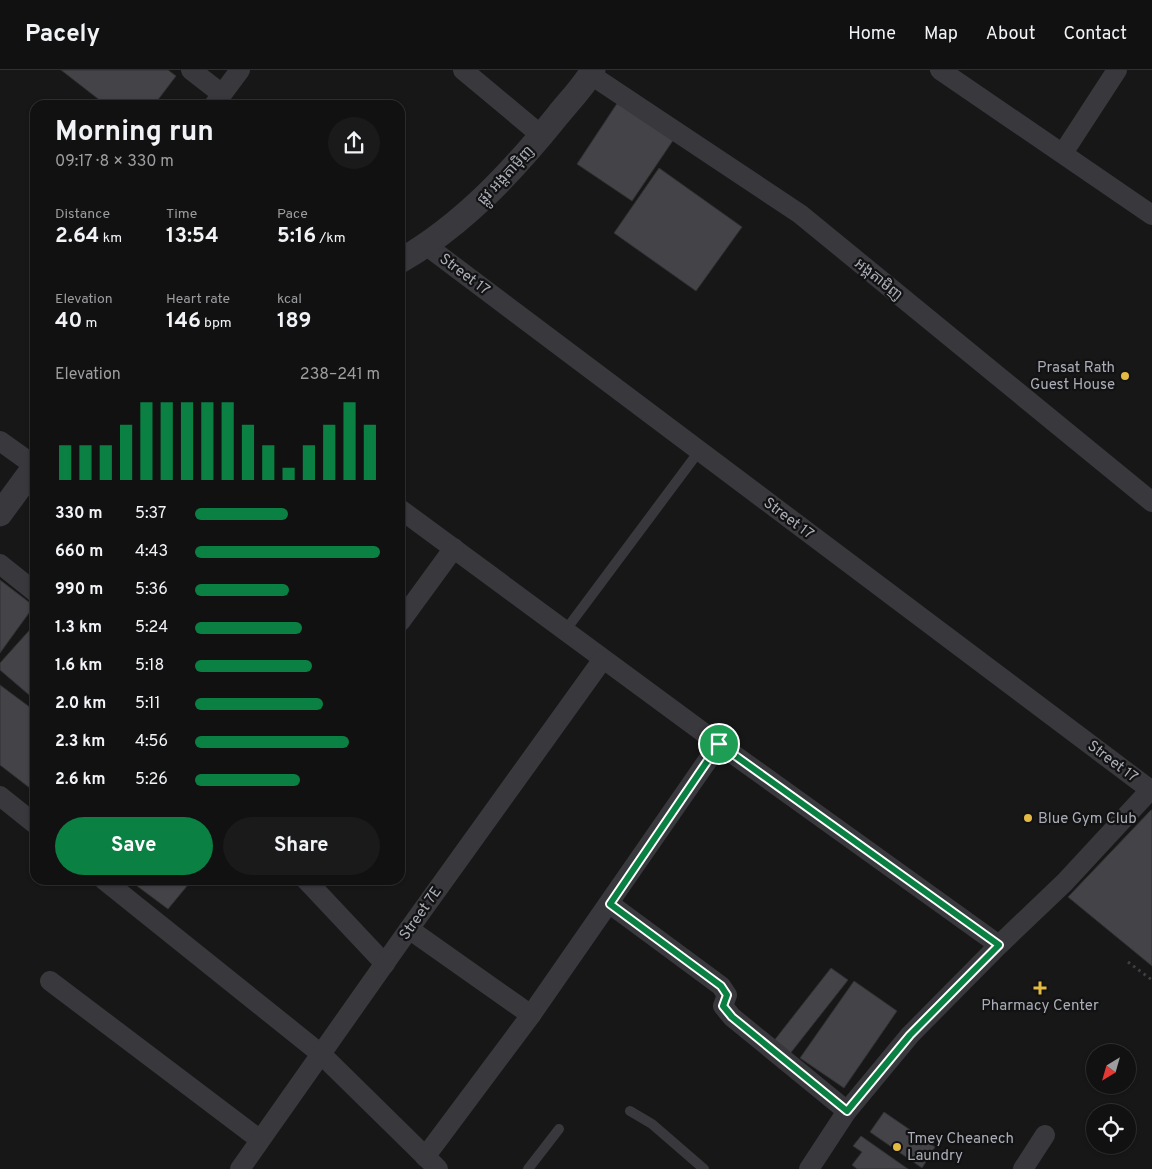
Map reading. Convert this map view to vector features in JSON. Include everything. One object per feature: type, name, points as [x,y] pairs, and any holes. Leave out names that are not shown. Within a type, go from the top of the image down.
[{"type":"street","points":[[191,70],[218,99],[240,70]]},
{"type":"street","points":[[463,70],[542,136]]},
{"type":"street","points":[[940,70],[1152,215]]},
{"type":"street","points":[[1063,153],[1117,70]]},
{"type":"street","name":"ផ្លូវ អង្តតាម៉ិញ","points":[[405,258],[427,246],[476,207],[542,136],[592,72]]},
{"type":"street","name":"អង្គតាមិញ","points":[[592,72],[800,214],[1152,502]]},
{"type":"street","name":"Street 17","points":[[427,246],[1152,790]]},
{"type":"street","points":[[0,441],[30,462]]},
{"type":"street","points":[[0,514],[30,473]]},
{"type":"street","points":[[405,513],[719,744],[999,945]]},
{"type":"street","points":[[405,615],[454,548]]},
{"type":"street","points":[[0,564],[30,588]]},
{"type":"street","name":"Street 7E","points":[[240,1169],[259,1139],[408,929],[603,659]]},
{"type":"street","points":[[110,885],[320,1054],[432,1163],[530,1016],[610,904],[719,744]]},
{"type":"street","points":[[809,1169],[847,1111],[910,1035],[999,945],[1065,882],[1152,790]]},
{"type":"street","points":[[0,796],[30,820]]},
{"type":"street","points":[[311,885],[385,964]]},
{"type":"street","points":[[610,904],[721,986],[727,995],[723,1006],[732,1017],[847,1111]]},
{"type":"street","points":[[408,929],[530,1016]]},
{"type":"street","points":[[50,981],[259,1139]]},
{"type":"street","points":[[1023,1169],[1045,1135]]},
{"type":"lane","points":[[565,630],[700,450]]},
{"type":"lane","points":[[630,1111],[667,1136],[704,1169]]},
{"type":"lane","points":[[528,1169],[559,1129]]},
{"type":"path","points":[[1128,962],[1152,980]]},
{"type":"building","points":[[61,70],[168,70],[176,76],[158,100],[100,100]]},
{"type":"building","points":[[618,102],[674,139],[632,201],[577,164]]},
{"type":"building","points":[[659,168],[742,227],[696,291],[614,233]]},
{"type":"building","points":[[0,580],[30,603],[30,612],[0,653]]},
{"type":"building","points":[[30,630],[30,696],[0,670],[0,663]]},
{"type":"building","points":[[0,685],[30,707],[30,788],[0,765]]},
{"type":"building","points":[[1152,810],[1152,966],[1068,897]]},
{"type":"building","points":[[136,885],[188,885],[168,909]]},
{"type":"building","points":[[831,968],[848,980],[789,1055],[773,1042]]},
{"type":"building","points":[[854,981],[897,1011],[844,1088],[800,1058]]},
{"type":"building","points":[[884,1112],[935,1147],[922,1168],[870,1132]]},
{"type":"building","points":[[861,1136],[908,1169],[857,1169],[852,1165],[862,1152],[853,1146]]},
{"type":"place","name":"Prasat Rath Guest House","points":[[1125,376]]},
{"type":"place","name":"Blue Gym Club","points":[[1028,818]]},
{"type":"place","name":"Pharmacy Center","points":[[1040,988]]},
{"type":"place","name":"Tmey Cheanech Laundry","points":[[897,1147]]},
{"type":"route","points":[[719,744],[999,945],[910,1035],[847,1111],[750,1034],[732,1017],[723,1006],[727,995],[721,986],[610,904],[719,744]]}]
